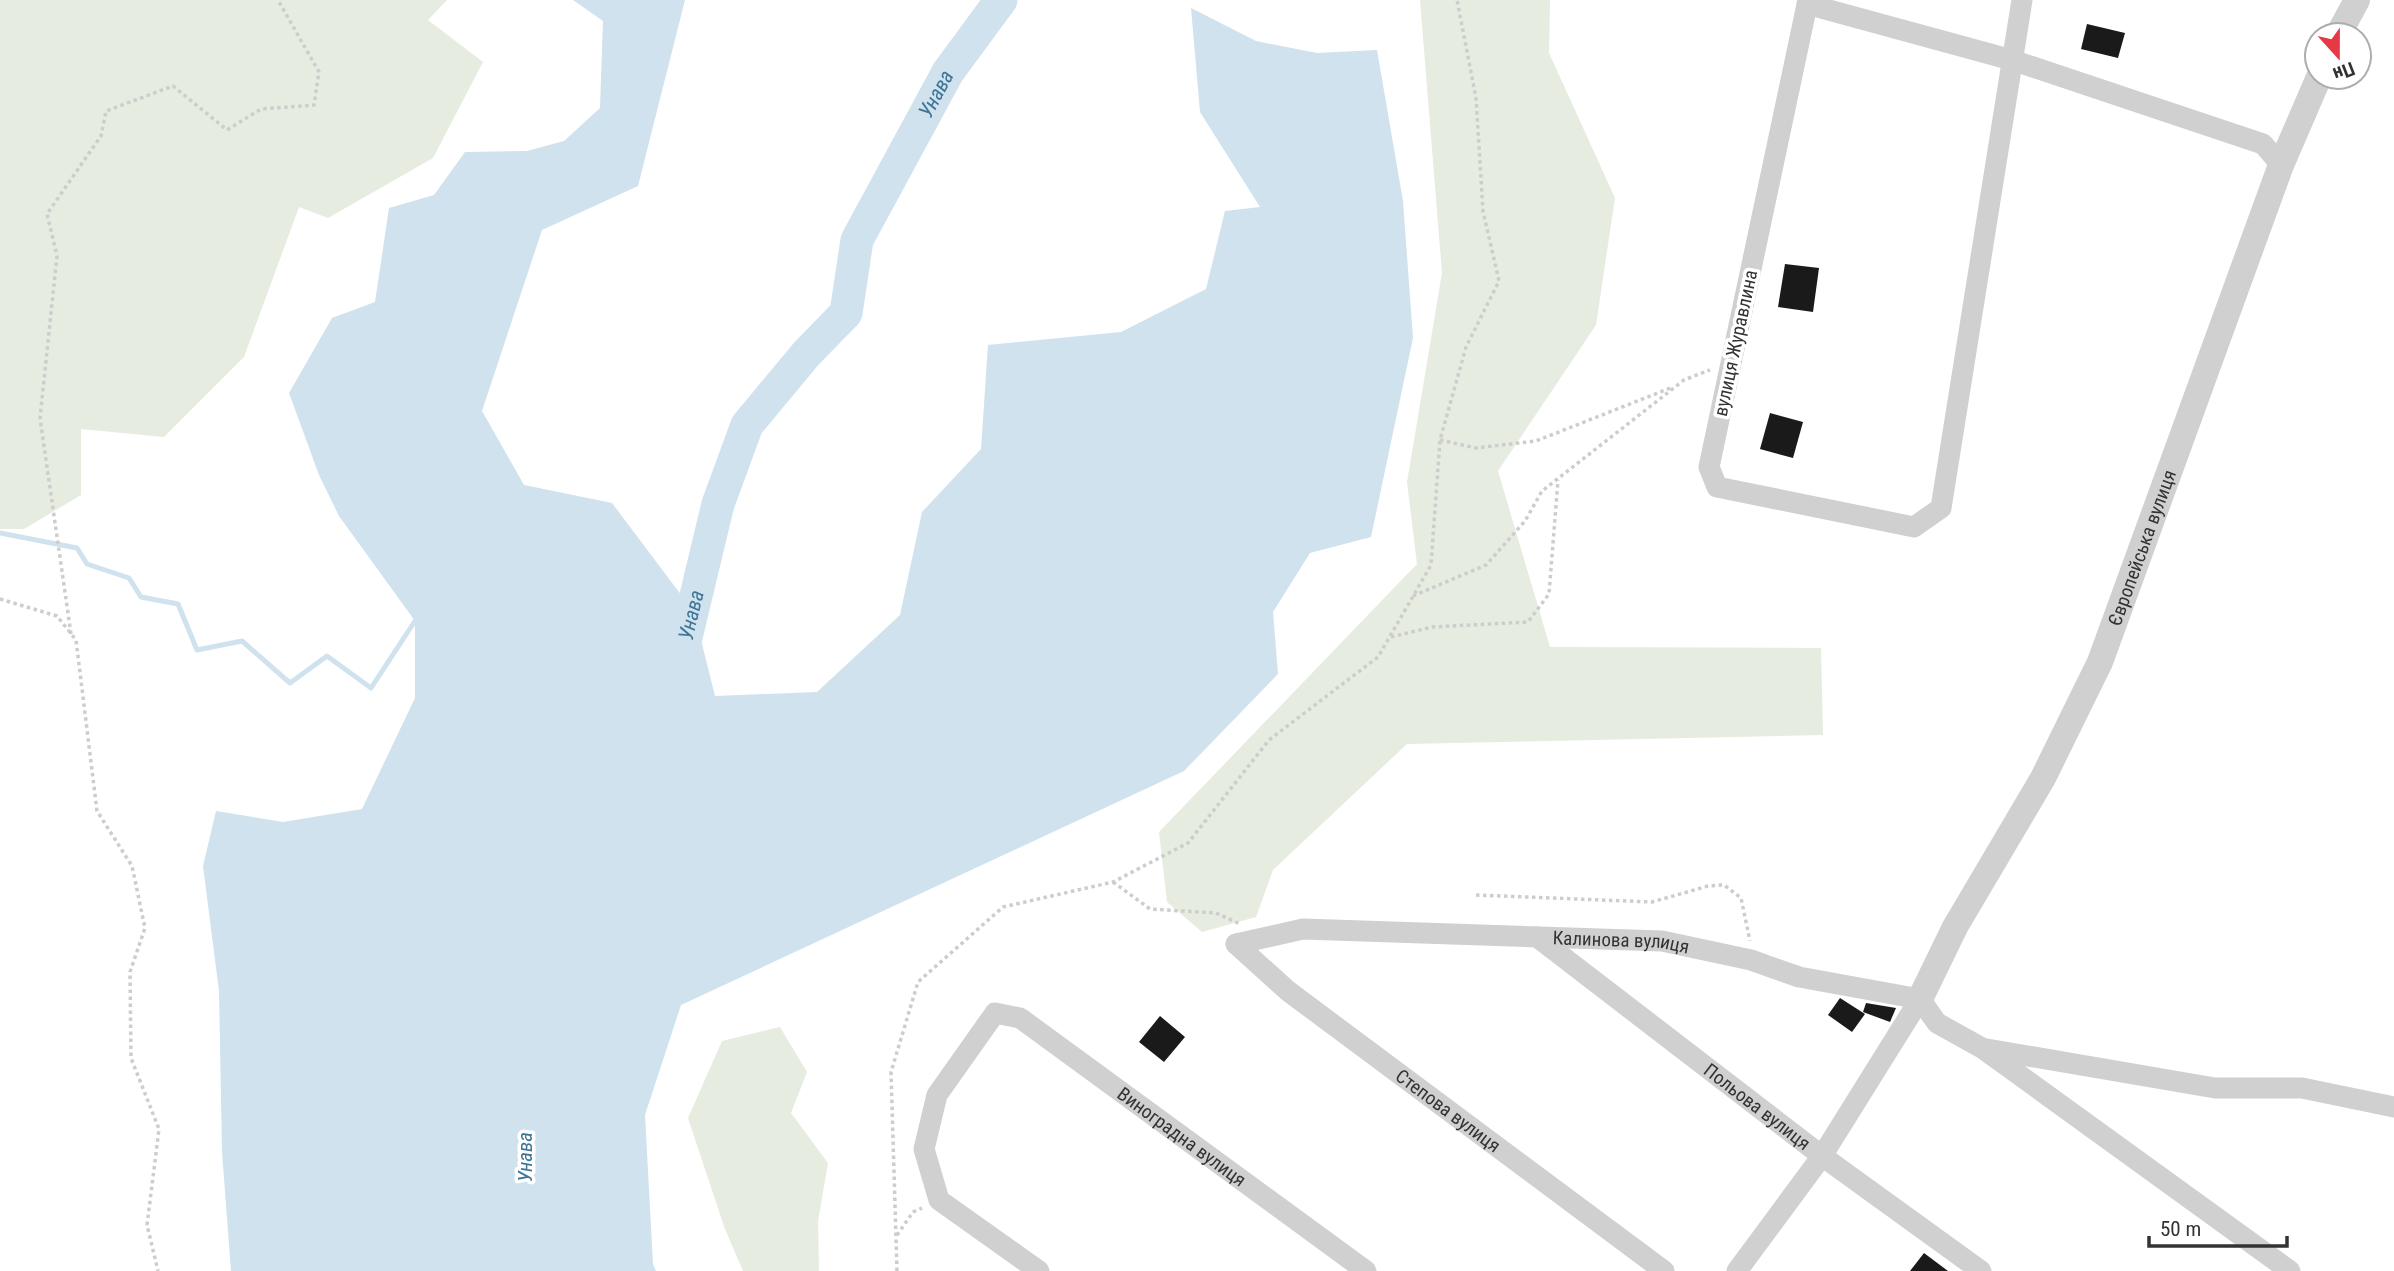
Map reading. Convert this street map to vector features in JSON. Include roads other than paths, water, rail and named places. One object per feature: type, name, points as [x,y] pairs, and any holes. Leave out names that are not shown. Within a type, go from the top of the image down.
[{"type":"street","points":[[2012,60],[2022,0]]},
{"type":"street","points":[[2346,21],[2357,0]]},
{"type":"street","points":[[1807,2],[2012,60],[2263,144],[2281,165]]},
{"type":"street","name":"вулиця Журавлина","points":[[1807,2],[1709,467],[1717,487],[1914,527],[1941,508],[2012,60]]},
{"type":"street","name":"Європейська вулиця","points":[[1920,999],[1955,927],[2043,778],[2100,662],[2281,165],[2313,91]]},
{"type":"street","name":"Калинова вулиця","points":[[1236,944],[1303,929],[1662,941],[1751,960],[1800,977],[1920,999]]},
{"type":"street","name":"Польова вулиця","points":[[1537,937],[1822,1156],[1981,1271]]},
{"type":"street","name":"Степова вулиця","points":[[1236,944],[1288,991],[1664,1271]]},
{"type":"street","points":[[1737,1271],[1822,1156],[1920,999],[1937,1023],[1982,1048],[2290,1271]]},
{"type":"street","name":"Виноградна вулиця","points":[[1039,1271],[939,1200],[924,1149],[937,1095],[995,1013],[1020,1018],[1366,1271]]},
{"type":"street","points":[[1982,1048],[2215,1088],[2302,1087],[2391,1099]]},
{"type":"water","points":[[573,0],[685,0],[638,186],[542,230],[482,411],[524,485],[612,503],[694,612],[715,696],[817,692],[900,615],[922,512],[981,449],[988,345],[1121,332],[1206,289],[1225,211],[1260,207],[1200,112],[1191,8],[1256,41],[1317,53],[1377,50],[1403,201],[1413,338],[1371,537],[1310,553],[1273,612],[1278,674],[1184,771],[681,1005],[645,1115],[653,1264],[656,1271],[231,1271],[222,1152],[219,991],[203,866],[216,811],[283,822],[362,809],[415,698],[415,621],[339,516],[319,475],[289,393],[332,318],[375,302],[389,208],[434,195],[465,152],[527,151],[564,141],[600,108],[603,21]]},
{"type":"waterway","name":"Унава","points":[[682,654],[718,504],[747,425],[806,354],[846,313],[857,240],[948,72],[1001,0]]},
{"type":"waterway","points":[[0,533],[77,548],[87,564],[129,578],[141,597],[178,604],[197,650],[242,641],[290,683],[327,656],[371,688],[415,621]]}]
